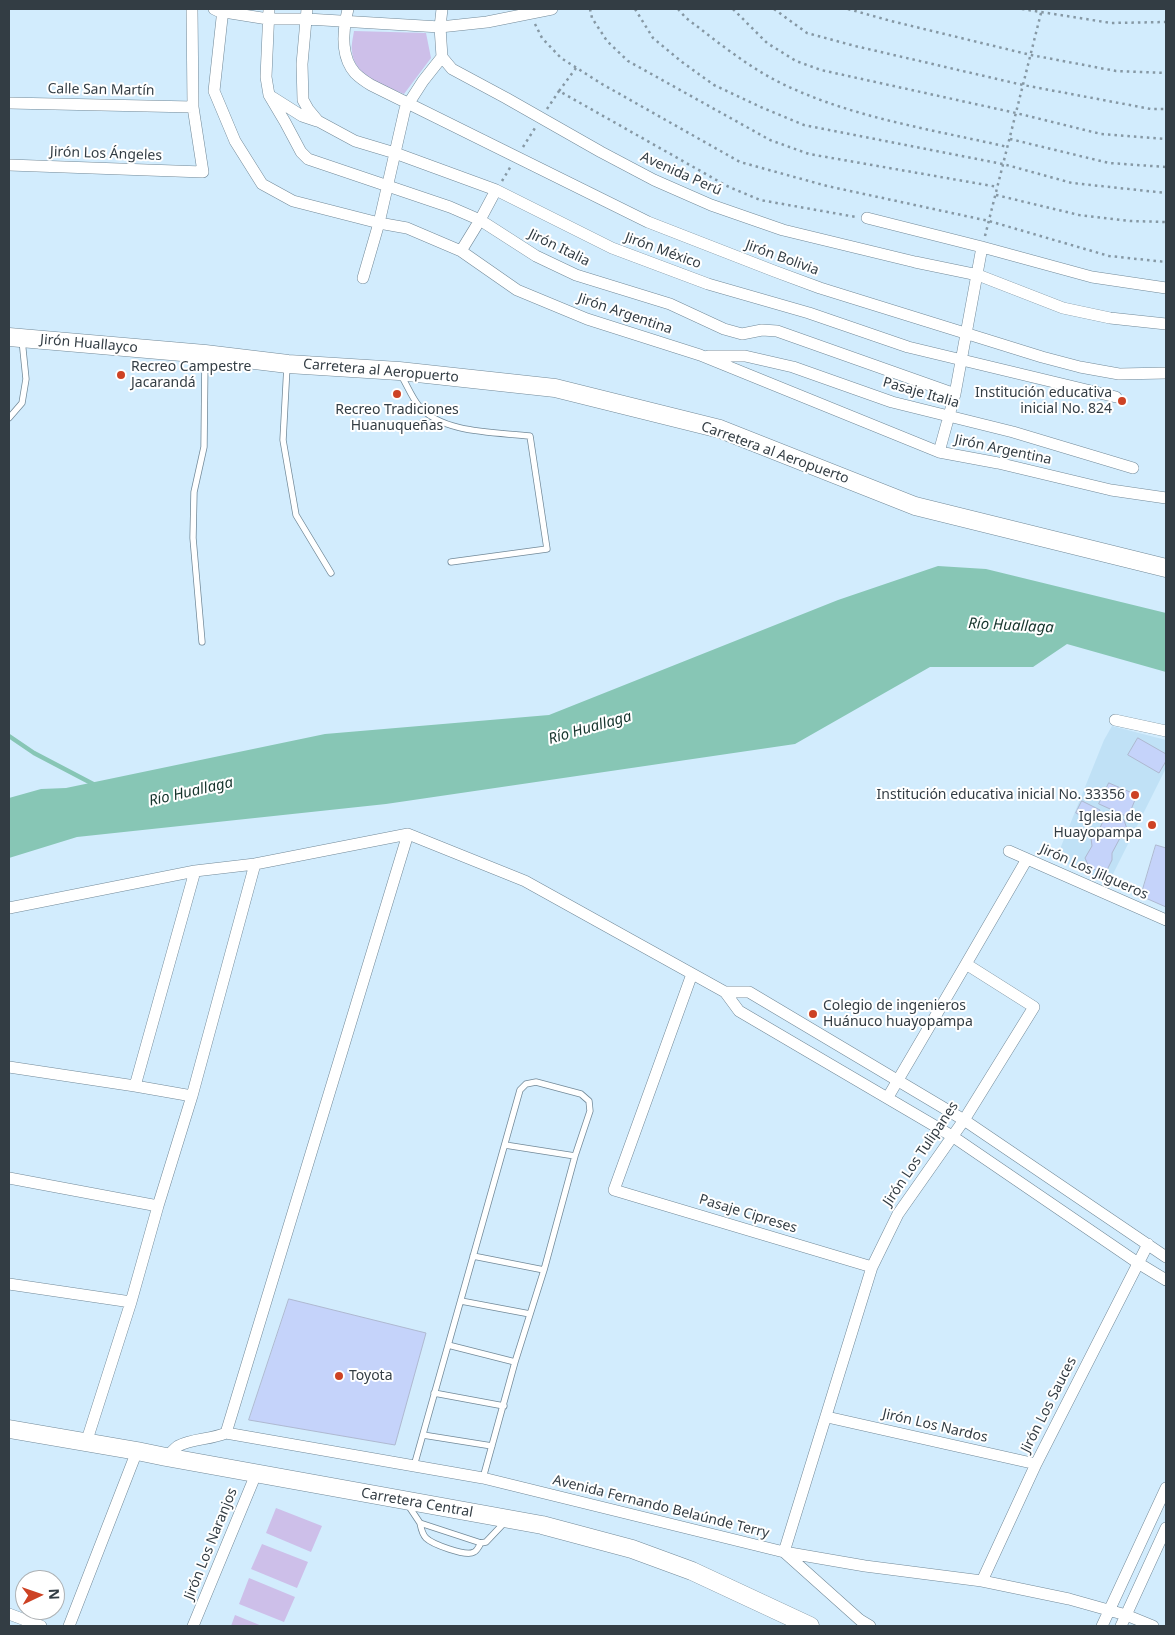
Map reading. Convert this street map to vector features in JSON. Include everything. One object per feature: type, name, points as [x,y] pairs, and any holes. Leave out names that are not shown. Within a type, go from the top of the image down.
[{"type":"main road","name":"Jirón Huallayco","points":[[15,337],[205,354],[288,364]]},
{"type":"main road","name":"Carretera al Aeropuerto","points":[[288,364],[399,371],[555,388],[720,429],[915,506],[1166,568]]},
{"type":"main road","name":"Carretera Central","points":[[9,1429],[137,1450],[256,1474],[542,1525],[632,1549],[692,1571],[801,1624]]},
{"type":"street","points":[[192,9],[193,107]]},
{"type":"street","name":"Jirón Bolivia","points":[[348,9],[345,22],[345,48],[348,63],[356,74],[371,85],[648,222],[820,288],[1042,357],[1080,368],[1119,374],[1166,373]]},
{"type":"street","points":[[363,278],[388,187],[405,109],[423,80],[442,57],[440,27],[442,9]]},
{"type":"street","points":[[487,22],[490,9]]},
{"type":"street","points":[[219,10],[269,14],[307,14],[345,22],[440,27],[487,22],[552,9]]},
{"type":"street","name":"Jirón Argentina","points":[[219,10],[214,90],[235,142],[262,184],[293,201],[406,228],[461,251],[517,290],[587,319],[700,355],[939,452],[998,463],[1111,490],[1166,498]]},
{"type":"street","name":"Jirón Italia","points":[[269,14],[266,77],[269,95],[304,156],[308,159],[450,207],[480,220],[536,256],[576,275],[670,304],[724,330],[742,334],[762,330],[777,331],[955,394]]},
{"type":"street","name":"Jirón México","points":[[307,14],[302,64],[303,100],[318,121],[355,140],[496,190],[612,248],[708,284],[809,313],[908,347],[1116,397]]},
{"type":"street","name":"Avenida Perú","points":[[442,57],[452,69],[601,152],[654,180],[711,205],[783,230],[978,275],[1063,308],[1110,318],[1166,324]]},
{"type":"street","points":[[269,95],[302,116],[318,121]]},
{"type":"street","name":"Calle San Martín","points":[[9,103],[193,107]]},
{"type":"street","name":"Jirón Los Ángeles","points":[[9,165],[203,172],[193,107]]},
{"type":"street","points":[[461,251],[496,190]]},
{"type":"street","points":[[867,218],[982,247],[1092,278],[1166,288]]},
{"type":"street","points":[[939,452],[955,394],[982,247]]},
{"type":"street","name":"Pasaje Italia","points":[[700,355],[745,356],[793,367],[892,402],[1014,432],[1133,468]]},
{"type":"street","points":[[1115,720],[1166,731]]},
{"type":"street","points":[[226,1433],[408,834]]},
{"type":"street","points":[[9,908],[195,871],[255,864],[408,834],[524,881],[725,992],[739,1011],[952,1136],[1138,1263],[1166,1280]]},
{"type":"street","name":"Jirón Los Jilgueros","points":[[1009,851],[1166,920]]},
{"type":"street","points":[[888,1097],[1027,859]]},
{"type":"street","points":[[86,1443],[131,1302],[192,1096],[255,864]]},
{"type":"street","points":[[135,1086],[195,871]]},
{"type":"street","name":"Jirón Los Tulipanes","points":[[784,1552],[872,1267],[898,1214],[964,1120],[1034,1007],[966,964]]},
{"type":"street","name":"Pasaje Cipreses","points":[[692,974],[614,1190],[872,1267]]},
{"type":"street","points":[[725,992],[749,992],[964,1120],[1166,1256]]},
{"type":"street","points":[[9,1067],[192,1096]]},
{"type":"street","points":[[9,1178],[158,1206]]},
{"type":"street","name":"Jirón Los Sauces","points":[[982,1581],[1036,1464],[1148,1244]]},
{"type":"street","points":[[9,1284],[131,1302]]},
{"type":"street","name":"Jirón Los Nardos","points":[[827,1417],[1036,1464]]},
{"type":"street","name":"Avenida Fernando Belaúnde Terry","points":[[166,1457],[178,1447],[192,1440],[217,1437],[226,1433],[482,1478],[784,1552],[865,1566],[982,1581],[1069,1598],[1126,1615],[1153,1626]]},
{"type":"street","points":[[69,1626],[137,1450]]},
{"type":"street","name":"Jirón Los Naranjos","points":[[193,1626],[256,1474]]},
{"type":"street","points":[[1102,1626],[1166,1488]]},
{"type":"street","points":[[1121,1626],[1166,1528]]},
{"type":"street","points":[[784,1552],[860,1620],[870,1626]]},
{"type":"street","points":[[9,1614],[41,1626]]},
{"type":"lane","points":[[9,418],[22,403],[26,379],[15,337]]},
{"type":"lane","points":[[202,642],[193,538],[194,492],[204,447],[205,354]]},
{"type":"lane","points":[[288,364],[283,440],[296,515],[331,572]]},
{"type":"lane","points":[[399,371],[418,406],[432,417],[454,427],[530,436],[547,549],[451,562]]},
{"type":"lane","points":[[414,1466],[520,1090],[526,1084],[536,1082],[581,1094],[589,1102],[590,1111],[574,1156],[544,1270],[515,1362],[482,1478]]},
{"type":"lane","points":[[505,1145],[574,1156]]},
{"type":"lane","points":[[473,1256],[544,1270]]},
{"type":"lane","points":[[461,1301],[530,1314]]},
{"type":"lane","points":[[448,1344],[515,1362]]},
{"type":"lane","points":[[434,1393],[504,1406]]},
{"type":"lane","points":[[423,1435],[492,1446]]},
{"type":"lane","points":[[405,1500],[420,1524],[424,1536],[432,1543],[462,1553],[472,1554],[481,1543]]},
{"type":"lane","points":[[420,1524],[481,1543],[486,1542],[508,1519]]},
{"type":"path","points":[[590,9],[592,18],[607,41],[628,60],[770,140],[809,154],[998,186]]},
{"type":"path","points":[[635,9],[653,38],[714,85],[804,125],[1003,164],[1072,183],[1166,193]]},
{"type":"path","points":[[678,9],[686,18],[745,62],[785,85],[819,100],[860,113],[1008,147]]},
{"type":"path","points":[[733,9],[767,42],[796,62],[821,70],[1016,113],[1101,134],[1166,140]]},
{"type":"path","points":[[774,9],[807,33],[855,46],[1023,85],[1151,109],[1166,109]]},
{"type":"path","points":[[848,9],[1031,55],[1116,71],[1166,72]]},
{"type":"path","points":[[1022,9],[1110,23],[1166,22]]},
{"type":"path","points":[[982,247],[1042,9]]},
{"type":"path","points":[[528,14],[542,38],[561,58],[740,162],[827,186],[989,221],[1109,256],[1166,262]]},
{"type":"path","points":[[496,190],[541,118],[576,68]]},
{"type":"path","points":[[559,91],[727,186],[760,200],[867,218]]},
{"type":"path","points":[[1010,139],[1109,163],[1166,167]]},
{"type":"path","points":[[996,195],[1079,216],[1166,222]]},
{"type":"shaded area","points":[[354,31],[426,33],[431,58],[404,94],[372,79],[358,67],[352,51]]},
{"type":"shaded area","points":[[1112,726],[1166,740],[1166,768],[1109,882],[1056,859],[1104,740]]},
{"type":"shaded area","points":[[276,1508],[322,1526],[311,1552],[266,1533]]},
{"type":"shaded area","points":[[262,1544],[308,1562],[297,1588],[251,1569]]},
{"type":"shaded area","points":[[249,1578],[295,1597],[284,1622],[239,1604]]},
{"type":"shaded area","points":[[235,1615],[262,1626],[231,1626]]},
{"type":"water","name":"Río Huallaga","points":[[938,566],[986,569],[1166,613],[1166,672],[1067,644],[1033,667],[930,667],[795,744],[386,804],[77,837],[9,858],[9,798],[41,789],[66,788],[325,734],[549,715],[838,600]]},
{"type":"building","points":[[1138,738],[1166,754],[1166,761],[1159,773],[1128,755]]},
{"type":"building","points":[[1109,783],[1137,795],[1128,817],[1099,804]]},
{"type":"building","points":[[1082,801],[1100,810],[1093,822],[1076,813]]},
{"type":"building","points":[[1115,815],[1124,820],[1127,829],[1112,853],[1112,860],[1107,870],[1102,873],[1089,867],[1085,858],[1092,846],[1091,838],[1094,831],[1099,830],[1105,817]]},
{"type":"building","points":[[1156,845],[1166,848],[1166,907],[1141,896]]},
{"type":"building","name":"Toyota","points":[[289,1299],[426,1333],[395,1445],[249,1420]]},
{"type":"waterway","points":[[9,736],[34,753],[95,785]]},
{"type":"place","name":"Recreo Campestre Jacarandá","points":[[121,375]]},
{"type":"place","name":"Recreo Tradiciones Huanuqueñas","points":[[397,394]]},
{"type":"place","name":"Institución educativa inicial No. 824","points":[[1122,401]]},
{"type":"place","name":"Institución educativa inicial No. 33356","points":[[1135,795]]},
{"type":"place","name":"Iglesia de Huayopampa","points":[[1152,825]]},
{"type":"place","name":"Colegio de ingenieros Huánuco huayopampa","points":[[813,1014]]},
{"type":"place","name":"Toyota","points":[[339,1376]]}]
